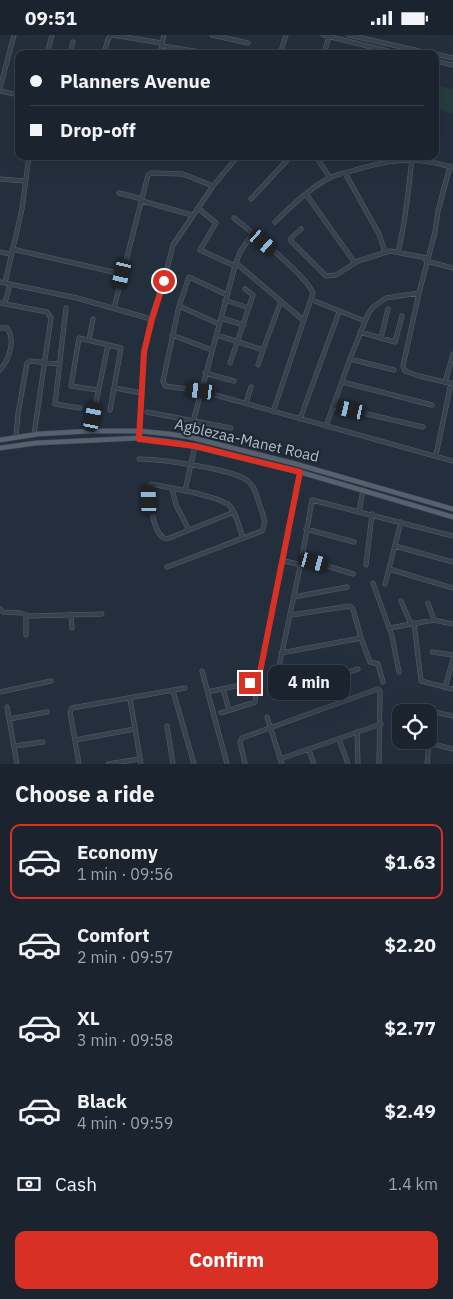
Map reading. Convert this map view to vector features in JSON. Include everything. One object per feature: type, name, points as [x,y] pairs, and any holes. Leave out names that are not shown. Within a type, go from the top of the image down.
[{"type":"main road","name":"Agblezaa-Manet Road","points":[[0,441],[16,437],[90,431],[140,431],[189,437],[305,466],[453,509]]},
{"type":"main road","name":"Agblezaa-Manet Road","points":[[0,449],[36,443],[139,439],[195,446],[300,472],[453,517]]},
{"type":"street","points":[[14,35],[0,90],[15,94]]},
{"type":"street","points":[[48,50],[52,35]]},
{"type":"street","points":[[105,50],[108,39],[112,35],[193,50]]},
{"type":"street","points":[[161,50],[164,35]]},
{"type":"street","points":[[212,35],[248,43]]},
{"type":"street","points":[[281,50],[286,35]]},
{"type":"street","points":[[323,35],[383,50]]},
{"type":"street","points":[[350,35],[416,50]]},
{"type":"street","points":[[325,50],[329,37]]},
{"type":"street","points":[[71,50],[73,42]]},
{"type":"street","points":[[439,56],[453,59]]},
{"type":"street","points":[[439,62],[453,65]]},
{"type":"street","points":[[5,303],[5,283],[22,209],[28,160]]},
{"type":"street","points":[[139,439],[144,352],[172,245],[234,160]]},
{"type":"street","points":[[251,199],[287,160]]},
{"type":"street","points":[[319,160],[330,178]]},
{"type":"street","points":[[275,222],[306,194],[330,178],[382,162],[402,160]]},
{"type":"street","points":[[398,252],[407,208],[412,160]]},
{"type":"street","points":[[417,160],[451,167],[418,293],[403,369],[419,376],[452,383],[436,455]]},
{"type":"street","points":[[114,308],[148,175],[151,173],[183,174],[213,187]]},
{"type":"street","points":[[345,173],[379,234],[385,252]]},
{"type":"street","points":[[0,179],[25,181]]},
{"type":"street","points":[[119,193],[192,215]]},
{"type":"street","points":[[306,194],[355,263]]},
{"type":"street","points":[[198,208],[216,223],[200,250],[235,265],[303,320]]},
{"type":"street","points":[[234,218],[284,261],[313,290],[312,300],[303,320],[273,412]]},
{"type":"street","points":[[301,229],[290,239],[326,276],[332,277],[355,263],[385,252],[398,252],[453,267]]},
{"type":"street","points":[[189,437],[235,265],[240,253],[253,233]]},
{"type":"street","points":[[0,252],[11,252],[122,274]]},
{"type":"street","points":[[227,295],[188,277],[172,335],[163,384],[201,391],[453,461]]},
{"type":"street","points":[[5,283],[52,292],[152,319]]},
{"type":"street","points":[[230,363],[253,295],[245,289]]},
{"type":"street","points":[[326,426],[360,332],[373,307],[381,300],[418,293]]},
{"type":"street","points":[[312,300],[365,321]]},
{"type":"street","points":[[225,301],[249,308]]},
{"type":"street","points":[[258,365],[281,301]]},
{"type":"street","points":[[0,303],[47,313],[51,318],[34,435]]},
{"type":"street","points":[[179,306],[219,324]]},
{"type":"street","points":[[66,308],[55,404],[80,408]]},
{"type":"street","points":[[381,338],[388,309]]},
{"type":"street","points":[[300,419],[339,311]]},
{"type":"street","points":[[360,332],[396,341],[402,316]]},
{"type":"street","points":[[221,318],[244,325]]},
{"type":"street","points":[[89,340],[94,319]]},
{"type":"street","points":[[0,328],[7,328],[12,338],[7,361],[0,370]]},
{"type":"street","points":[[172,335],[212,350]]},
{"type":"street","points":[[216,335],[263,350]]},
{"type":"street","points":[[98,390],[71,386],[79,338],[121,348],[110,410]]},
{"type":"street","points":[[90,431],[108,345]]},
{"type":"street","points":[[445,382],[453,354]]},
{"type":"street","points":[[350,359],[394,370]]},
{"type":"street","points":[[16,437],[27,363],[30,361],[59,364]]},
{"type":"street","points":[[205,373],[234,381]]},
{"type":"street","points":[[342,382],[432,405]]},
{"type":"street","points":[[246,403],[251,387]]},
{"type":"street","points":[[115,388],[142,393]]},
{"type":"street","points":[[333,406],[423,427]]},
{"type":"street","points":[[147,412],[231,428]]},
{"type":"street","points":[[185,491],[195,446]]},
{"type":"street","points":[[139,459],[155,459],[191,465],[248,480],[265,519],[265,526],[262,531],[167,567]]},
{"type":"street","points":[[221,713],[255,702],[257,681],[284,561],[300,472]]},
{"type":"street","points":[[234,512],[167,539],[160,536],[158,532],[149,500],[150,485],[185,491],[228,504],[234,512],[243,539]]},
{"type":"street","points":[[172,489],[176,505],[189,531]]},
{"type":"street","points":[[359,512],[363,490]]},
{"type":"street","points":[[353,574],[302,559],[311,502],[314,500],[453,536]]},
{"type":"street","points":[[366,565],[372,514]]},
{"type":"street","points":[[385,584],[401,522]]},
{"type":"street","points":[[306,529],[354,542]]},
{"type":"street","points":[[395,546],[453,561]]},
{"type":"street","points":[[284,561],[300,564],[273,696],[358,669]]},
{"type":"street","points":[[389,569],[453,587]]},
{"type":"street","points":[[373,583],[390,628],[399,672]]},
{"type":"street","points":[[294,597],[347,587]]},
{"type":"street","points":[[401,601],[413,624],[421,681],[453,689]]},
{"type":"street","points":[[428,603],[434,620]]},
{"type":"street","points":[[291,615],[350,606],[353,609],[370,662],[378,664],[383,682]]},
{"type":"street","points":[[0,609],[3,612],[26,615],[102,613]]},
{"type":"street","points":[[26,615],[26,635]]},
{"type":"street","points":[[71,615],[72,628]]},
{"type":"street","points":[[390,628],[434,620],[453,624]]},
{"type":"street","points":[[281,653],[361,638]]},
{"type":"street","points":[[445,687],[453,649]]},
{"type":"street","points":[[432,652],[453,656]]},
{"type":"street","points":[[202,671],[227,764]]},
{"type":"street","points":[[0,691],[51,681]]},
{"type":"street","points":[[212,691],[257,681]]},
{"type":"street","points":[[79,764],[72,708],[185,688]]},
{"type":"street","points":[[223,689],[229,710]]},
{"type":"street","points":[[245,764],[240,740],[378,689],[380,691],[379,764]]},
{"type":"street","points":[[173,691],[194,764]]},
{"type":"street","points":[[130,699],[141,764]]},
{"type":"street","points":[[7,707],[17,764]]},
{"type":"street","points":[[9,719],[47,712]]},
{"type":"street","points":[[437,714],[453,716]]},
{"type":"street","points":[[267,717],[281,762],[309,749],[380,724]]},
{"type":"street","points":[[166,726],[173,764]]},
{"type":"street","points":[[75,739],[135,729]]},
{"type":"street","points":[[357,732],[358,764]]},
{"type":"street","points":[[339,739],[348,764]]},
{"type":"street","points":[[14,746],[43,742]]},
{"type":"street","points":[[437,745],[453,749]]},
{"type":"street","points":[[309,749],[314,764]]},
{"type":"street","points":[[427,764],[428,749]]},
{"type":"street","points":[[108,764],[140,759]]},
{"type":"green space","points":[[439,86],[453,89],[453,114],[439,110]]},
{"type":"route","points":[[164,281],[144,352],[139,439],[195,446],[300,472],[284,561],[259,677],[257,681],[250,683]]}]
